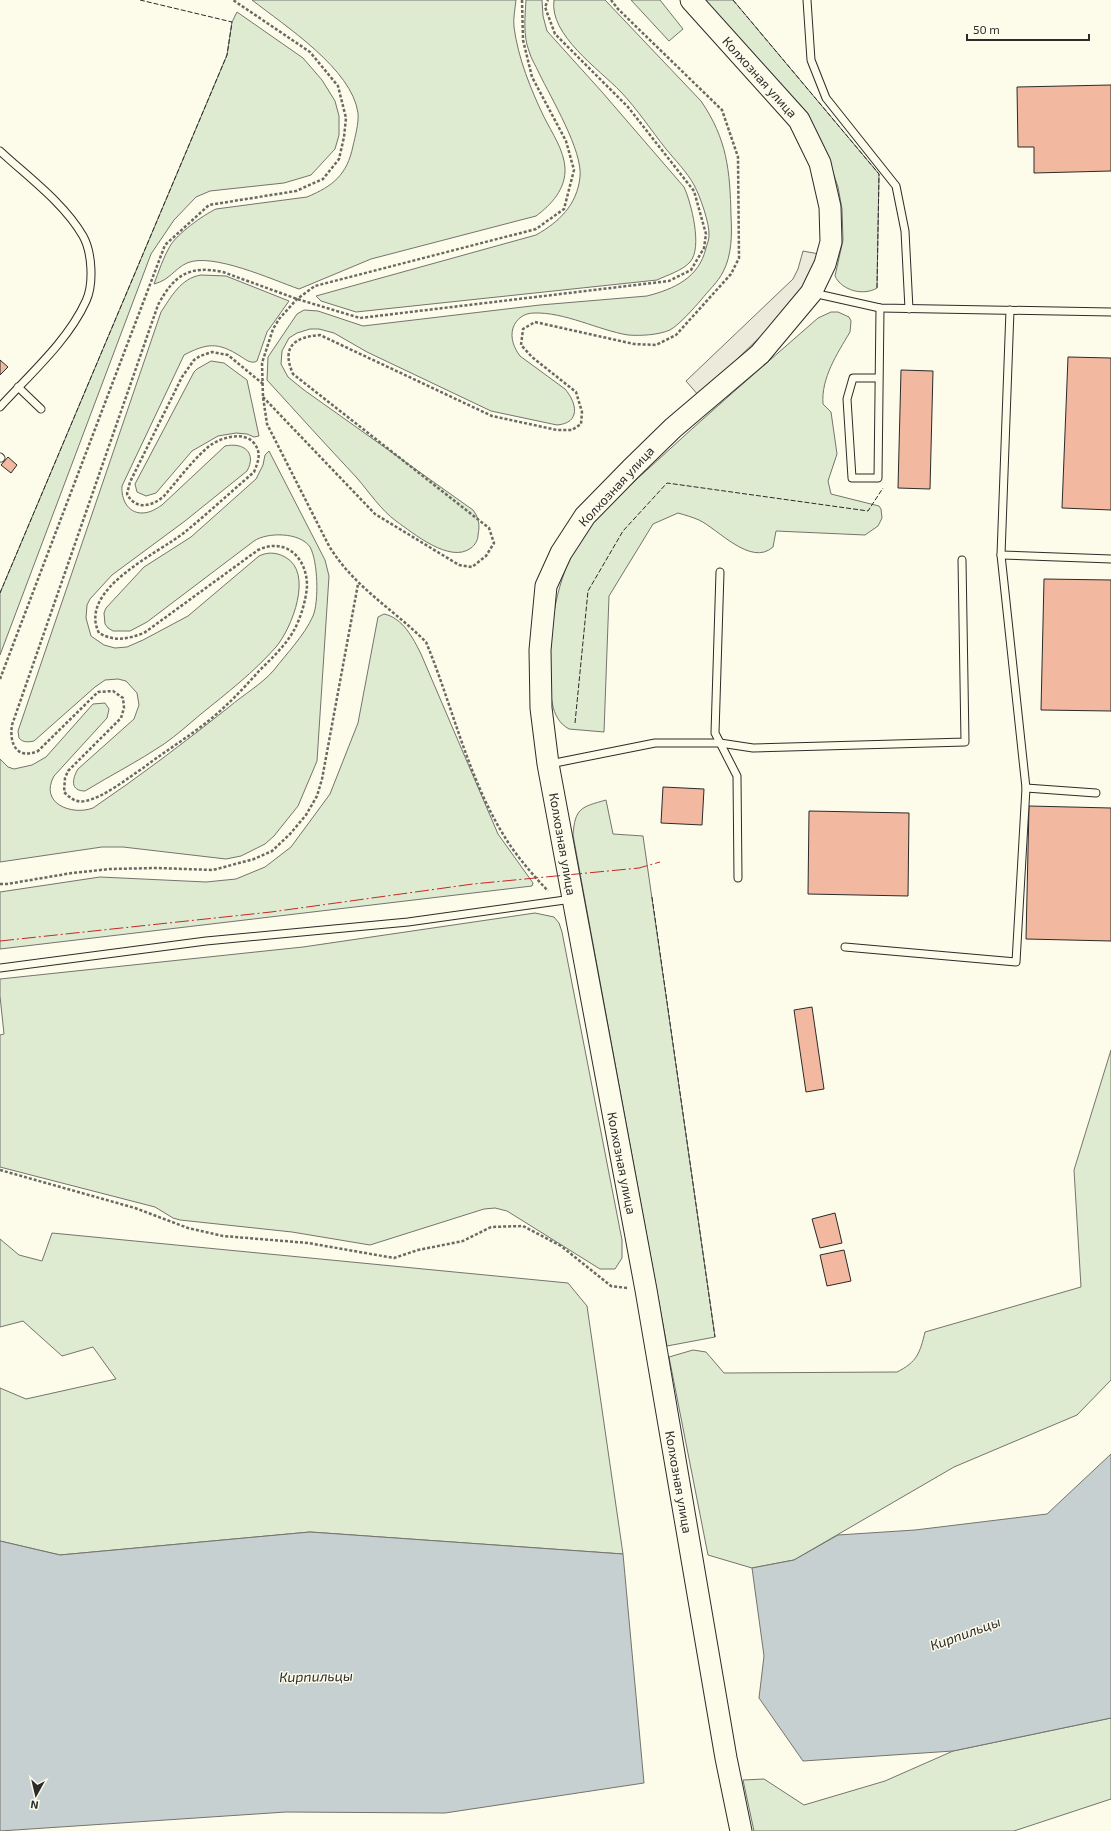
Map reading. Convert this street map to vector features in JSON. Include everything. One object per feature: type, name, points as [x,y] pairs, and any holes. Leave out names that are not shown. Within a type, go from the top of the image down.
[{"type":"main road","name":"Колхозная улица","points":[[692,0],[798,120],[820,163],[830,207],[831,242],[825,264],[811,293],[760,354],[673,428],[585,516],[561,553],[546,586],[540,650],[541,708],[566,900],[646,1290],[726,1758],[740,1831]]},
{"type":"lane","points":[[808,0],[811,60],[826,98],[896,186],[904,231],[909,309]]},
{"type":"lane","points":[[0,151],[66,212],[84,237],[91,256],[87,300],[67,333],[18,387],[2,402]]},
{"type":"lane","points":[[811,293],[880,308],[1111,312]]},
{"type":"lane","points":[[879,378],[853,378],[849,392],[848,399],[852,478],[878,478],[880,308]]},
{"type":"lane","points":[[845,947],[1016,962],[1026,788],[1001,555],[1010,310]]},
{"type":"lane","points":[[18,387],[41,409]]},
{"type":"lane","points":[[1001,555],[1111,559]]},
{"type":"lane","points":[[548,764],[655,743],[720,743],[753,748],[965,742],[962,560]]},
{"type":"lane","points":[[720,572],[715,732],[737,776],[738,878]]},
{"type":"lane","points":[[1026,788],[1096,793]]},
{"type":"lane","points":[[0,968],[206,941],[408,922],[566,900]]},
{"type":"path","points":[[0,679],[165,245],[209,205],[296,191],[322,178],[339,159],[344,137],[346,118],[338,86],[310,52],[233,0]]},
{"type":"path","points":[[522,0],[523,40],[532,77],[566,141],[574,170],[564,209],[536,229],[315,286],[298,299],[279,320],[269,338],[262,363],[263,397],[267,424],[329,546],[338,560],[358,584],[408,624],[426,642],[485,799],[506,839],[529,871],[566,900]]},
{"type":"path","points":[[263,384],[228,355],[206,352],[194,360],[182,377],[130,482],[127,494],[135,503],[142,506],[156,503],[207,448],[229,437],[243,436],[253,442],[258,451],[258,461],[254,472],[183,533],[131,568],[100,600],[95,620],[99,633],[116,640],[126,639],[144,633],[258,550],[267,546],[275,545],[287,548],[296,555],[301,562],[306,578],[305,596],[295,627],[277,653],[232,700],[207,722],[116,786],[85,801],[76,801],[64,792],[65,778],[68,771],[121,718],[124,708],[123,698],[118,693],[113,691],[98,692],[38,751],[32,753],[20,752],[15,749],[11,737],[12,725],[158,305],[165,292],[184,274],[192,270],[213,270],[223,272],[354,317],[367,318],[669,281],[691,270],[704,248],[706,234],[694,191],[628,107],[555,34],[546,7],[548,0]]},
{"type":"path","points":[[263,397],[375,514],[459,566],[472,567],[486,556],[494,544],[489,528],[293,374],[288,357],[292,344],[299,338],[320,335],[492,416],[557,430],[572,430],[581,424],[582,412],[576,392],[532,357],[521,345],[523,329],[535,322],[634,344],[656,345],[676,335],[731,274],[739,258],[738,157],[722,110],[618,9],[611,0]]},
{"type":"path","points":[[0,884],[110,869],[157,868],[213,870],[254,859],[272,851],[306,815],[317,796],[322,779],[358,584]]},
{"type":"path","points":[[0,1170],[134,1208],[188,1228],[222,1236],[308,1244],[394,1258],[418,1250],[463,1241],[491,1227],[523,1226],[561,1246],[611,1286],[646,1290]]},
{"type":"green space","points":[[252,0],[516,0],[514,27],[522,62],[534,96],[557,142],[564,161],[565,176],[560,190],[552,202],[536,216],[371,259],[299,289],[243,268],[211,261],[187,263],[164,280],[154,284],[165,255],[173,241],[204,216],[216,209],[307,197],[331,184],[338,178],[347,165],[357,130],[358,113],[353,97],[344,80],[315,50]]},
{"type":"green space","points":[[526,0],[542,0],[543,16],[547,31],[684,187],[690,203],[696,236],[694,255],[690,262],[679,270],[657,280],[356,312],[321,301],[316,296],[536,235],[566,212],[578,187],[580,166],[572,139],[532,60],[527,45],[525,32]]},
{"type":"green space","points":[[554,0],[605,0],[701,101],[717,129],[722,142],[728,169],[730,184],[730,252],[726,265],[716,283],[682,320],[670,330],[665,332],[649,335],[628,335],[546,313],[530,313],[518,319],[514,325],[512,335],[514,346],[520,356],[565,389],[572,400],[574,406],[573,416],[565,423],[557,425],[491,411],[367,352],[334,333],[319,329],[310,329],[297,333],[289,338],[282,351],[281,364],[288,377],[304,390],[473,510],[477,516],[479,528],[477,541],[471,548],[462,552],[453,552],[443,550],[432,545],[385,512],[357,478],[267,380],[268,357],[297,314],[304,310],[318,311],[363,326],[540,305],[647,296],[676,286],[691,275],[698,267],[703,258],[708,242],[709,231],[704,210],[694,185],[621,92],[577,50],[567,38],[559,26],[555,13]]},
{"type":"green space","points":[[631,0],[660,0],[683,29],[669,41]]},
{"type":"green space","points":[[703,0],[733,0],[879,174],[877,288],[866,292],[854,291],[838,281],[835,276],[843,240],[842,209],[838,187],[827,155]]},
{"type":"green space","points":[[237,12],[303,58],[322,80],[335,101],[339,116],[339,135],[335,149],[311,175],[284,183],[210,191],[196,197],[174,220],[151,254],[0,655],[0,593],[227,55],[232,22]]},
{"type":"green space","points":[[201,275],[226,276],[289,301],[267,332],[257,361],[249,361],[232,351],[219,346],[206,346],[184,355],[122,486],[124,500],[129,508],[137,512],[142,513],[153,510],[162,505],[225,446],[238,446],[247,450],[250,465],[247,471],[185,521],[112,575],[90,599],[87,605],[86,618],[91,636],[104,645],[115,648],[127,647],[188,616],[259,556],[272,553],[282,555],[294,564],[298,575],[299,587],[294,614],[282,638],[268,656],[240,682],[178,733],[145,756],[85,791],[80,790],[75,787],[74,784],[74,777],[78,769],[134,719],[139,705],[137,693],[126,681],[118,679],[105,680],[95,687],[34,741],[22,741],[19,738],[18,731],[161,312],[182,284]]},
{"type":"green space","points":[[831,312],[838,312],[849,317],[851,321],[850,332],[831,366],[823,394],[823,404],[831,412],[837,454],[828,481],[831,494],[879,506],[881,509],[882,518],[878,526],[865,535],[776,531],[773,547],[764,552],[755,552],[745,550],[699,520],[678,513],[653,524],[609,596],[604,732],[569,729],[562,724],[554,711],[552,704],[550,640],[552,622],[560,587],[565,570],[579,541],[594,521],[620,494],[818,318]]},
{"type":"green space","points":[[211,361],[224,363],[247,380],[259,436],[254,437],[247,434],[236,433],[218,436],[192,451],[156,493],[146,496],[137,492],[135,484],[194,372]]},
{"type":"green space","points":[[269,451],[325,560],[329,576],[317,761],[298,806],[274,836],[265,844],[241,856],[226,859],[123,847],[102,847],[0,862],[0,759],[8,767],[14,769],[32,765],[46,757],[93,704],[105,703],[109,709],[107,718],[54,776],[50,785],[51,794],[54,800],[67,809],[84,810],[93,808],[162,759],[264,680],[274,670],[305,630],[315,610],[317,592],[313,553],[310,547],[299,538],[283,535],[267,536],[254,541],[147,622],[130,631],[113,631],[105,624],[104,613],[106,608],[144,567],[191,537],[256,479],[263,465],[265,455]]},
{"type":"green space","points":[[384,614],[391,616],[402,624],[415,642],[498,834],[533,883],[532,886],[0,949],[0,892],[100,877],[206,882],[236,879],[265,867],[291,847],[330,794],[358,723],[378,617]]},
{"type":"green space","points":[[606,800],[613,834],[643,836],[715,1337],[667,1346],[573,835],[575,819],[581,810],[585,807]]},
{"type":"green space","points":[[535,913],[554,917],[559,923],[562,932],[622,1240],[622,1258],[615,1269],[600,1269],[507,1211],[495,1208],[484,1209],[370,1245],[292,1232],[180,1220],[173,1218],[155,1207],[0,1167],[0,1035],[4,1034],[0,996],[0,979],[303,947]]},
{"type":"green space","points":[[1111,1050],[1111,1380],[1077,1415],[954,1467],[794,1560],[752,1568],[708,1555],[669,1357],[693,1350],[706,1352],[724,1373],[897,1372],[909,1364],[917,1356],[925,1332],[1081,1287],[1074,1170]]},
{"type":"green space","points":[[52,1233],[568,1283],[587,1306],[623,1554],[310,1532],[60,1555],[0,1541],[0,1388],[26,1399],[116,1379],[93,1347],[62,1356],[23,1321],[0,1327],[0,1239],[19,1255],[42,1261]]},
{"type":"green space","points":[[1111,1718],[1111,1799],[1014,1831],[754,1831],[743,1780],[764,1779],[804,1805],[885,1781],[953,1751]]},
{"type":"shaded area","points":[[803,251],[819,254],[793,305],[699,396],[686,381],[793,279],[798,269]]},
{"type":"water","name":"Кирпильцы","points":[[1111,1454],[1111,1718],[953,1751],[803,1761],[759,1698],[764,1656],[752,1568],[794,1560],[838,1535],[915,1530],[1047,1514]]},
{"type":"water","name":"Кирпильцы","points":[[310,1532],[623,1554],[644,1783],[445,1813],[286,1812],[0,1831],[0,1541],[60,1555]]},
{"type":"building","points":[[1111,85],[1111,171],[1034,173],[1034,147],[1018,147],[1017,87]]},
{"type":"building","points":[[1068,357],[1111,358],[1111,510],[1062,508]]},
{"type":"building","points":[[0,360],[8,367],[0,375]]},
{"type":"building","points":[[901,370],[933,371],[930,489],[898,488]]},
{"type":"building","points":[[8,457],[17,465],[11,473],[1,465]]},
{"type":"building","points":[[1044,579],[1111,580],[1111,711],[1041,710]]},
{"type":"building","points":[[663,787],[704,789],[702,825],[661,823]]},
{"type":"building","points":[[1029,806],[1111,808],[1111,941],[1026,939]]},
{"type":"building","points":[[809,811],[909,813],[908,896],[808,894]]},
{"type":"building","points":[[812,1007],[824,1089],[806,1092],[794,1010]]},
{"type":"building","points":[[835,1213],[842,1243],[820,1248],[812,1219]]},
{"type":"building","points":[[844,1250],[851,1281],[827,1286],[820,1255]]},
{"type":"fence","points":[[0,593],[227,55],[232,22],[140,0]]},
{"type":"fence","points":[[733,0],[879,174],[877,288]]},
{"type":"fence","points":[[575,723],[588,591],[623,531],[667,483],[868,511],[883,488]]},
{"type":"fence","points":[[652,897],[715,1337]]},
{"type":"power","points":[[0,941],[271,912],[473,884],[639,868],[660,862]]}]
